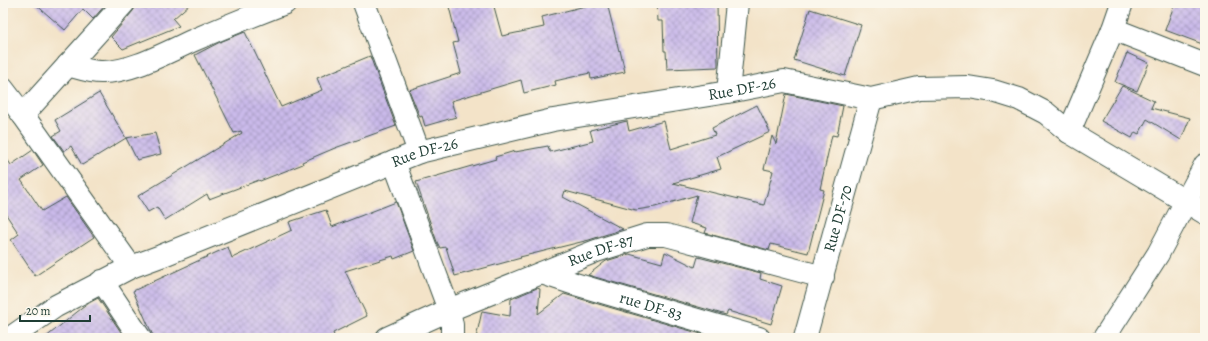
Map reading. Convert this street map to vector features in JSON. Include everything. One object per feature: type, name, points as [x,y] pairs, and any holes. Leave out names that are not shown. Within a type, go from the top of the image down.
[{"type":"street","points":[[23,115],[124,3]]},
{"type":"street","points":[[68,65],[84,70],[101,72],[119,70],[138,64],[228,25],[285,3]]},
{"type":"street","points":[[364,3],[419,152]]},
{"type":"street","points":[[728,92],[738,3]]},
{"type":"street","points":[[1069,132],[1113,29],[1122,3]]},
{"type":"street","points":[[1113,29],[1205,65]]},
{"type":"street","name":"Rue DF-26","points":[[10,338],[56,306],[130,267],[161,256],[419,152],[553,120],[728,92],[784,81],[871,99]]},
{"type":"street","points":[[871,99],[919,88],[968,87],[993,90],[1019,99],[1046,113],[1069,132],[1205,213]]},
{"type":"street","points":[[3,89],[130,267]]},
{"type":"street","name":"Rue DF-70","points":[[805,338],[871,99]]},
{"type":"street","points":[[394,162],[450,310],[452,338]]},
{"type":"street","points":[[1104,338],[1158,254],[1205,165]]},
{"type":"street","name":"Rue DF-87","points":[[387,338],[450,310],[603,248],[647,234],[666,235],[823,277]]},
{"type":"street","name":"rue DF-83","points":[[542,273],[759,338]]},
{"type":"street","points":[[102,281],[140,338]]},
{"type":"building","points":[[34,3],[107,3],[93,19],[83,9],[65,30]]},
{"type":"building","points":[[136,3],[191,3],[173,19],[179,26],[123,49],[111,37],[133,11]]},
{"type":"building","points":[[448,3],[493,3],[502,36],[544,27],[542,17],[597,3],[607,3],[625,72],[591,79],[590,73],[555,81],[556,85],[524,93],[521,80],[451,101],[456,117],[425,126],[422,116],[420,117],[409,90],[461,73],[453,43],[458,42]]},
{"type":"building","points":[[657,3],[717,3],[718,67],[667,69],[666,51],[664,51],[663,21],[658,21]]},
{"type":"building","points":[[1175,3],[1198,3],[1205,6],[1205,45],[1165,30]]},
{"type":"building","points":[[810,9],[861,25],[845,76],[794,60]]},
{"type":"building","points":[[245,32],[281,107],[322,90],[317,78],[370,56],[396,126],[335,148],[302,162],[303,164],[260,181],[259,180],[209,199],[207,194],[165,220],[157,207],[148,212],[138,196],[242,133],[241,131],[234,133],[195,55],[220,42]]},
{"type":"building","points":[[1127,53],[1149,63],[1137,91],[1115,82]]},
{"type":"building","points":[[1122,86],[1154,101],[1151,108],[1190,118],[1181,140],[1147,119],[1139,134],[1135,132],[1132,138],[1101,121]]},
{"type":"building","points":[[99,93],[126,138],[82,165],[71,146],[64,151],[53,136],[61,131],[55,120]]},
{"type":"building","points":[[786,94],[843,106],[837,136],[832,135],[820,189],[824,190],[808,253],[771,244],[769,250],[705,233],[707,228],[690,223],[697,195],[655,207],[636,210],[565,191],[563,197],[623,229],[589,240],[520,257],[521,258],[455,276],[446,247],[440,248],[437,242],[416,182],[496,159],[495,157],[515,151],[548,146],[550,152],[593,141],[590,130],[627,121],[629,131],[664,121],[671,149],[715,135],[712,128],[757,105],[770,132],[717,157],[721,169],[673,183],[764,205],[773,171],[764,169],[772,136],[776,144]]},
{"type":"building","points":[[155,133],[161,154],[137,160],[126,138]]},
{"type":"building","points":[[33,150],[43,165],[21,180],[42,211],[66,197],[94,237],[35,276],[11,240],[19,234],[3,210],[3,153],[11,165]]},
{"type":"building","points":[[396,202],[414,251],[394,259],[393,256],[345,271],[367,316],[333,333],[335,338],[154,338],[133,291],[228,247],[232,258],[292,230],[289,222],[326,210],[332,227]]},
{"type":"building","points":[[665,252],[695,267],[698,257],[761,273],[760,279],[782,286],[771,324],[728,311],[726,315],[588,275],[606,261],[629,254],[662,263]]},
{"type":"building","points":[[537,288],[540,289],[538,314],[564,294],[715,338],[476,338],[482,311],[510,316],[511,299]]},
{"type":"building","points":[[98,298],[125,338],[45,338],[77,312]]}]
